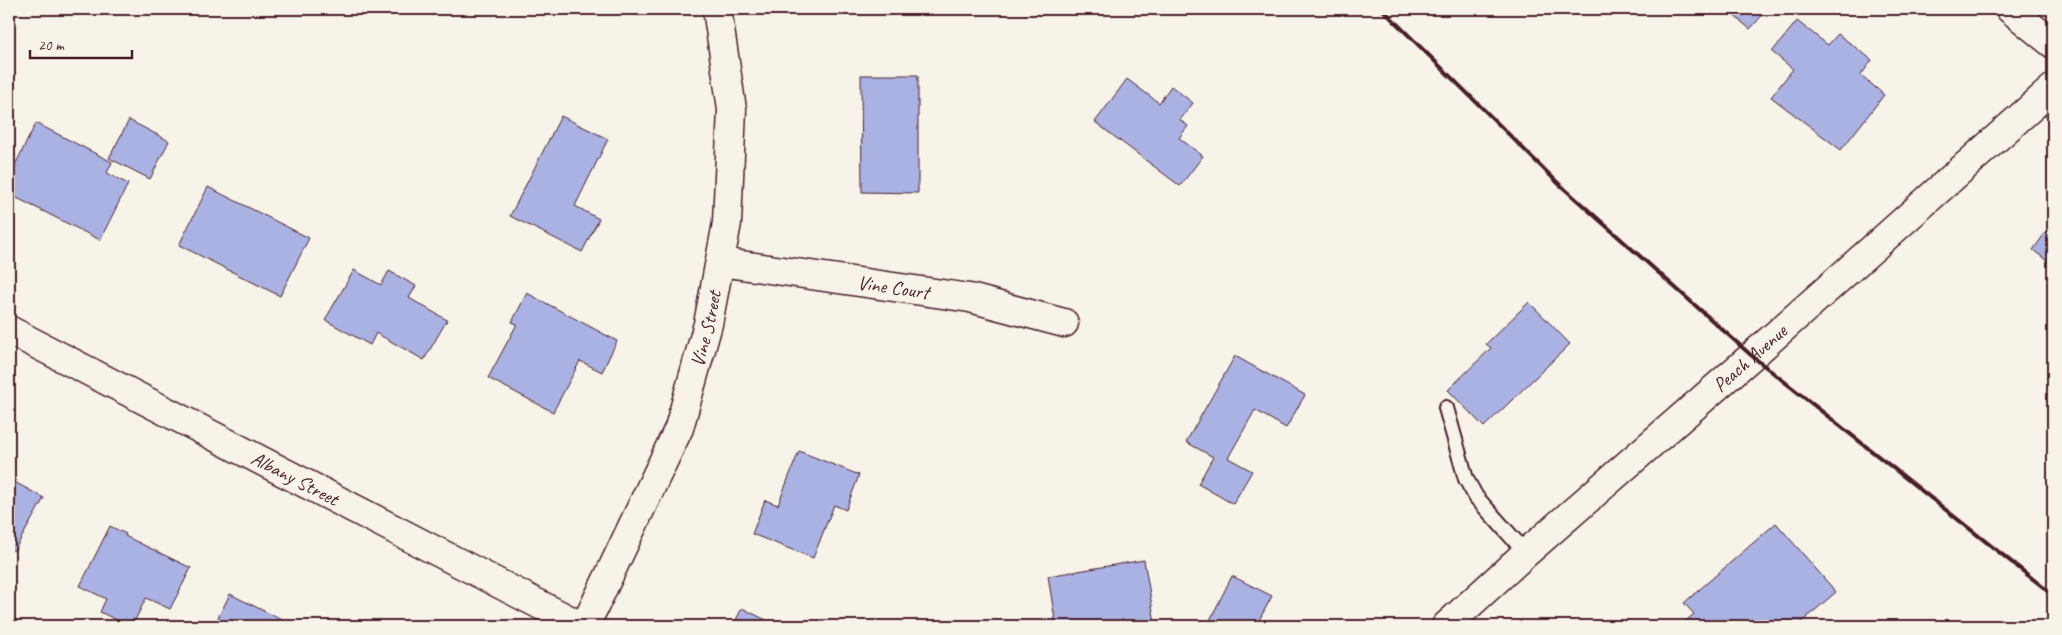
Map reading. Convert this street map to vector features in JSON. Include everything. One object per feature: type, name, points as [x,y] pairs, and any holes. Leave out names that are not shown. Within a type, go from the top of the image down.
[{"type":"street","name":"Vine Street","points":[[583,626],[679,428],[708,324],[727,223],[732,109],[717,9]]},
{"type":"street","points":[[2010,9],[2053,44]]},
{"type":"street","name":"Peach Avenue","points":[[1446,626],[1526,553],[1752,356],[2053,88]]},
{"type":"street","name":"Vine Court","points":[[720,262],[970,298],[1064,323]]},
{"type":"street","name":"Albany Street","points":[[9,330],[583,626]]},
{"type":"lane","points":[[1446,408],[1466,479],[1476,497],[1526,553]]},
{"type":"building","points":[[1726,9],[1768,9],[1750,29]]},
{"type":"building","points":[[1797,21],[1828,45],[1838,34],[1872,60],[1861,75],[1884,95],[1841,150],[1771,97],[1793,69],[1772,52]]},
{"type":"building","points":[[861,75],[918,75],[918,193],[862,192]]},
{"type":"building","points":[[1127,79],[1159,103],[1171,86],[1193,103],[1180,120],[1188,126],[1179,138],[1203,156],[1180,186],[1095,122]]},
{"type":"building","points":[[561,116],[608,139],[575,206],[599,219],[582,252],[510,216]]},
{"type":"building","points":[[129,120],[169,141],[150,179],[109,158]]},
{"type":"building","points":[[36,123],[112,162],[107,173],[128,184],[100,240],[9,194],[9,177]]},
{"type":"building","points":[[208,187],[309,238],[280,296],[179,245]]},
{"type":"building","points":[[2053,222],[2053,265],[2033,250]]},
{"type":"building","points":[[354,270],[381,285],[389,271],[416,286],[409,298],[447,320],[424,360],[376,333],[370,345],[325,320]]},
{"type":"building","points":[[527,293],[617,341],[602,372],[580,361],[553,412],[488,378],[517,324],[512,322]]},
{"type":"building","points":[[1529,302],[1570,344],[1484,427],[1448,390],[1491,348],[1486,344]]},
{"type":"building","points":[[1235,356],[1305,395],[1286,428],[1255,410],[1228,458],[1252,471],[1233,504],[1198,484],[1213,457],[1186,442]]},
{"type":"building","points":[[799,451],[859,475],[846,510],[834,505],[813,558],[752,534],[765,500],[778,505]]},
{"type":"building","points":[[9,479],[44,498],[14,551],[9,548]]},
{"type":"building","points":[[1776,523],[1836,592],[1797,626],[1680,626],[1694,614],[1684,603]]},
{"type":"building","points":[[110,526],[126,534],[125,536],[191,568],[170,609],[146,598],[132,626],[129,626],[100,612],[106,599],[80,586]]},
{"type":"building","points":[[1144,560],[1155,623],[1136,626],[1056,626],[1048,576]]},
{"type":"building","points":[[1232,576],[1272,596],[1256,626],[1207,626]]},
{"type":"building","points":[[230,594],[294,626],[214,626]]},
{"type":"building","points":[[742,608],[778,626],[733,626]]},
{"type":"railway","points":[[1382,9],[1559,184],[1752,356],[2053,595]]}]
